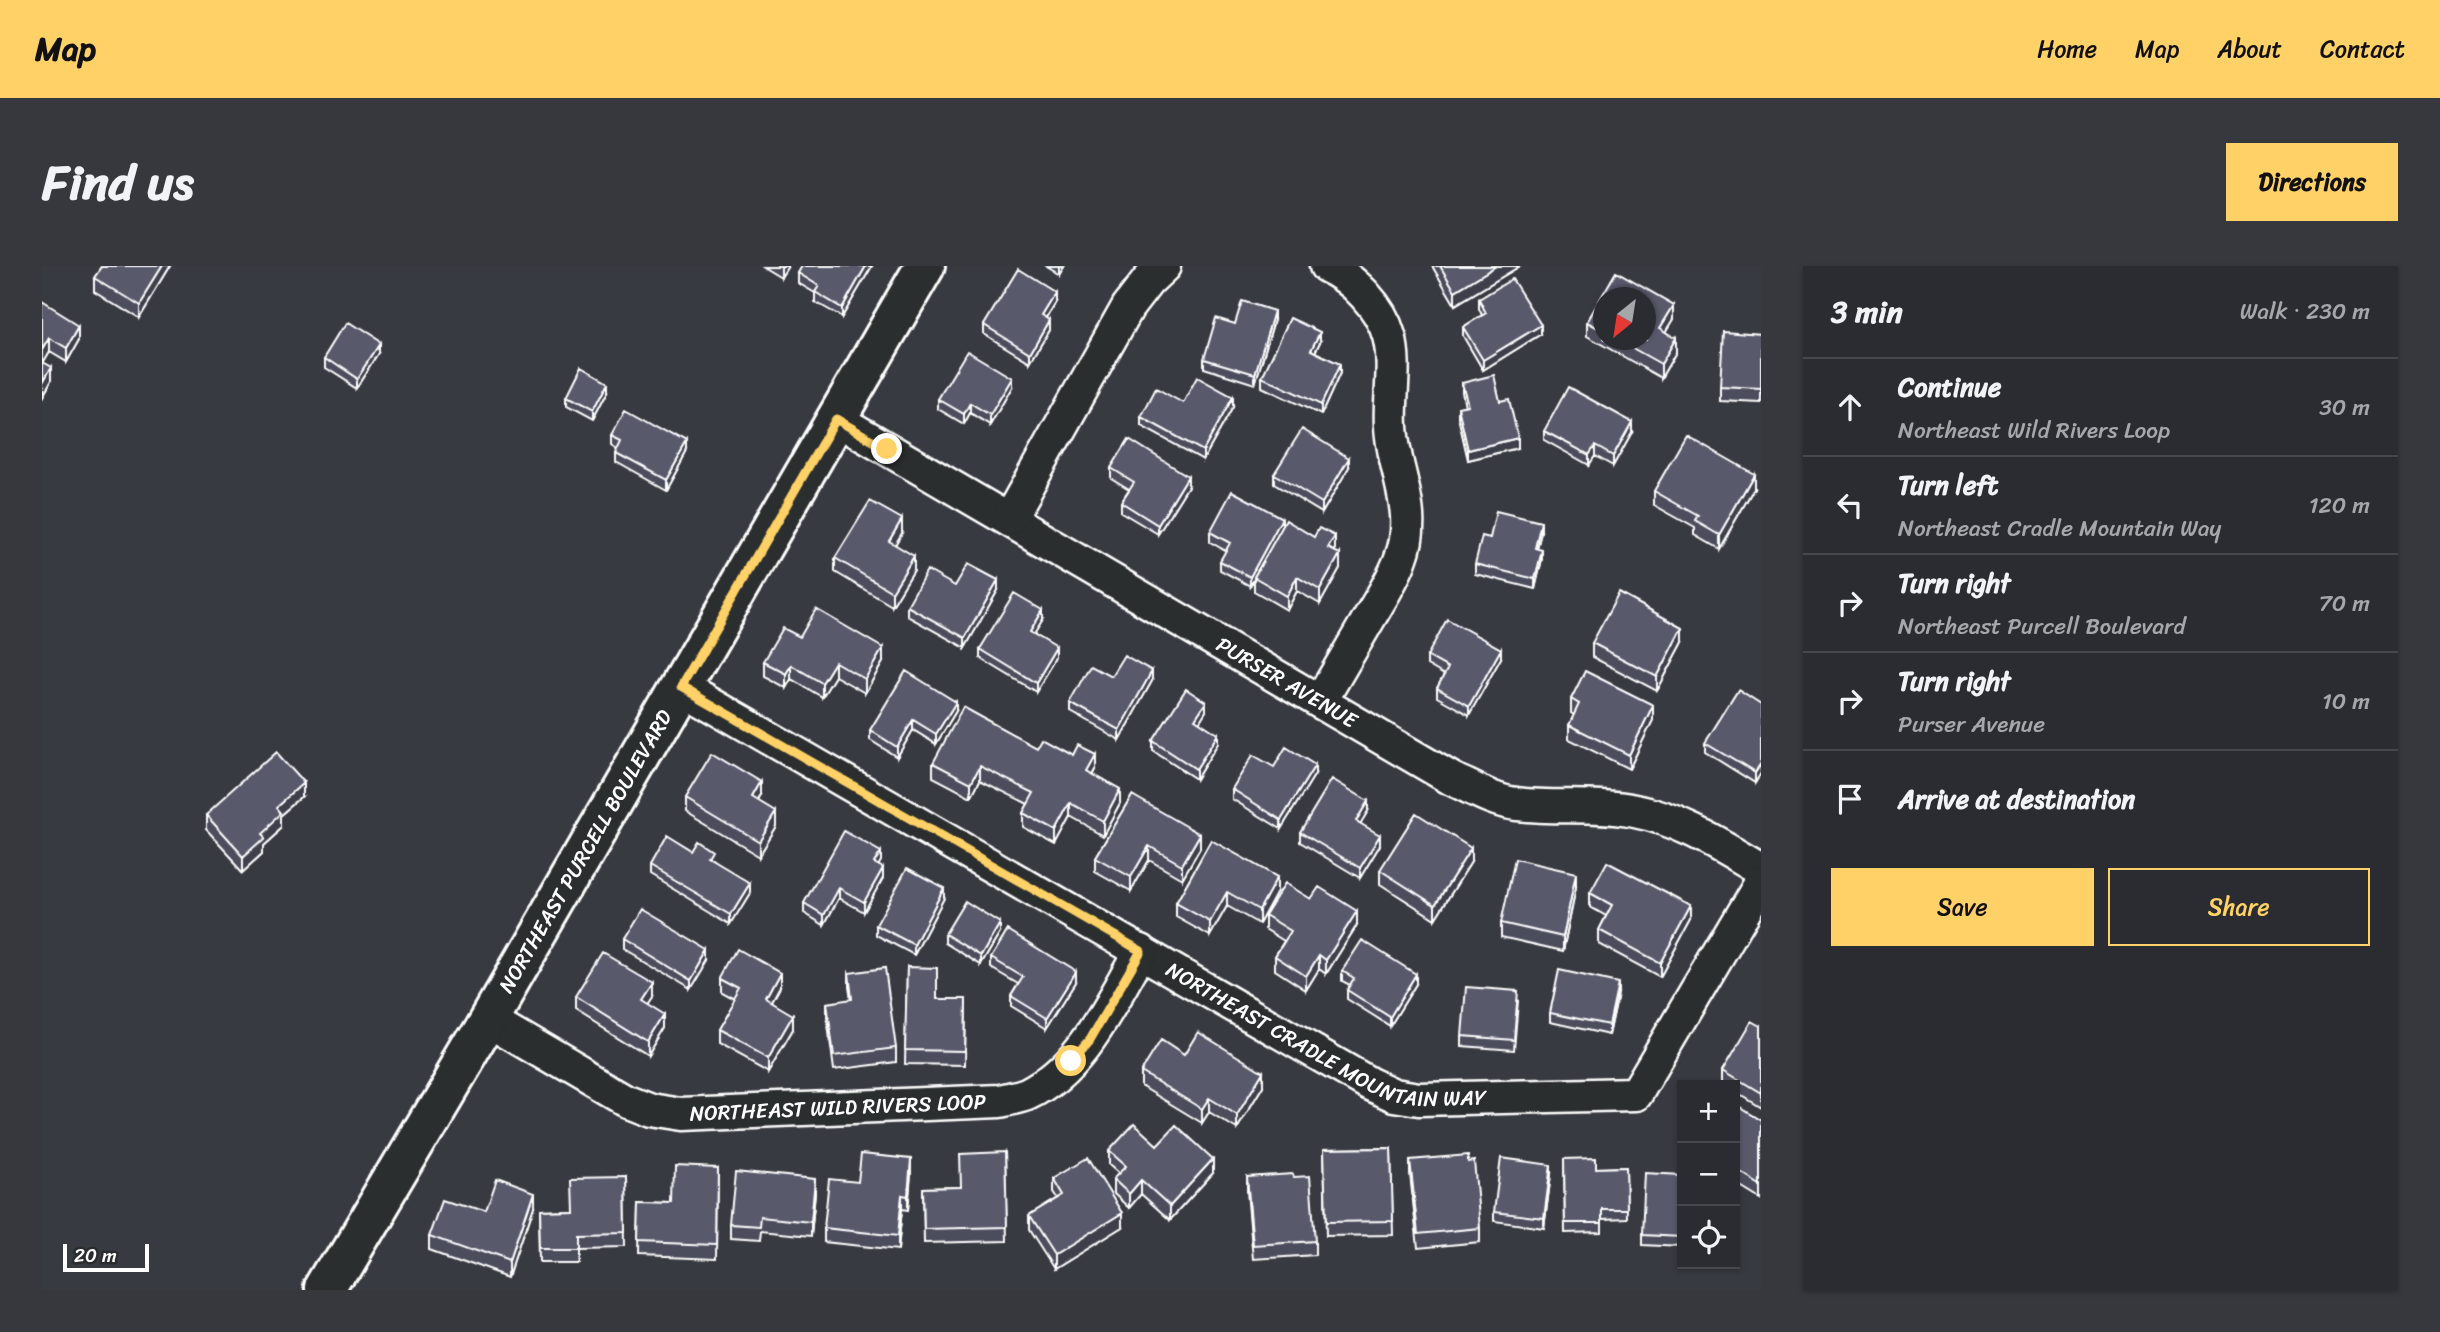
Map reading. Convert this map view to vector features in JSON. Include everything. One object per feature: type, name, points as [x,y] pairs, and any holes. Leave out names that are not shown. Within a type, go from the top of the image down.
[{"type":"street","name":"NORTHEAST PURCELL BOULEVARD","points":[[327,1290],[925,266]]},
{"type":"street","points":[[1009,519],[1128,307],[1148,281],[1164,266]]},
{"type":"street","points":[[1320,702],[1397,568],[1406,537],[1407,508],[1391,430],[1393,360],[1389,335],[1380,314],[1361,290],[1326,266]]},
{"type":"street","name":"PURSER AVENUE","points":[[836,419],[1452,779],[1514,804],[1633,811],[1662,818],[1693,829],[1761,869]]},
{"type":"street","name":"NORTHEAST CRADLE MOUNTAIN WAY","points":[[681,687],[1370,1084],[1394,1095],[1419,1100],[1636,1094],[1761,882]]},
{"type":"street","name":"NORTHEAST WILD RIVERS LOOP","points":[[488,1018],[626,1100],[660,1111],[681,1114],[1000,1101],[1026,1094],[1053,1078],[1071,1061],[1090,1039],[1141,951]]},
{"type":"building","points":[[102,266],[162,266],[139,303],[95,276]]},
{"type":"building","points":[[802,266],[866,266],[842,308],[815,292],[819,286],[798,273]]},
{"type":"building","points":[[1440,266],[1496,266],[1455,291]]},
{"type":"building","points":[[1018,269],[1055,292],[1041,315],[1049,320],[1030,353],[984,325]]},
{"type":"building","points":[[1616,272],[1642,287],[1607,287]]},
{"type":"building","points":[[1512,279],[1541,325],[1483,360],[1463,327],[1486,313],[1479,299]]},
{"type":"building","points":[[1656,295],[1674,305],[1660,328],[1676,338],[1661,364],[1636,350],[1656,350]]},
{"type":"building","points":[[1242,301],[1274,311],[1255,374],[1204,359],[1216,318],[1235,324]]},
{"type":"building","points":[[42,302],[79,325],[66,348],[49,338],[42,350]]},
{"type":"building","points":[[1593,312],[1593,325],[1587,322]]},
{"type":"building","points":[[1290,318],[1320,332],[1311,350],[1340,364],[1321,405],[1262,377]]},
{"type":"building","points":[[345,323],[379,345],[357,379],[324,357]]},
{"type":"building","points":[[1723,331],[1761,334],[1761,389],[1720,387]]},
{"type":"building","points":[[967,351],[1012,378],[990,415],[970,403],[964,414],[938,399]]},
{"type":"building","points":[[42,363],[51,368],[42,384]]},
{"type":"building","points":[[581,368],[607,383],[592,412],[566,398]]},
{"type":"building","points":[[1494,375],[1500,401],[1509,399],[1518,438],[1468,450],[1458,407],[1468,405],[1462,383]]},
{"type":"building","points":[[1197,377],[1233,397],[1203,451],[1141,417],[1156,388],[1183,403]]},
{"type":"building","points":[[1568,387],[1632,422],[1613,456],[1595,446],[1589,455],[1544,431]]},
{"type":"building","points":[[626,409],[687,443],[666,480],[616,453],[622,440],[612,435]]},
{"type":"building","points":[[1302,429],[1349,458],[1322,503],[1274,474]]},
{"type":"building","points":[[1686,435],[1754,474],[1719,535],[1695,521],[1698,516],[1654,491]]},
{"type":"building","points":[[1129,439],[1188,476],[1158,525],[1121,502],[1134,482],[1111,468]]},
{"type":"building","points":[[1232,491],[1282,518],[1250,577],[1220,561],[1230,543],[1210,532]]},
{"type":"building","points":[[870,501],[902,519],[889,541],[914,556],[892,592],[835,558]]},
{"type":"building","points":[[1496,511],[1541,522],[1535,548],[1542,550],[1535,579],[1475,564],[1482,536],[1490,538]]},
{"type":"building","points":[[1286,520],[1314,537],[1319,528],[1335,536],[1328,548],[1340,554],[1320,590],[1297,577],[1287,596],[1254,577]]},
{"type":"building","points":[[968,564],[998,580],[965,638],[907,606],[927,570],[955,586]]},
{"type":"building","points":[[1014,593],[1043,610],[1030,632],[1057,648],[1036,683],[980,649]]},
{"type":"building","points":[[1619,593],[1683,628],[1657,677],[1592,643]]},
{"type":"building","points":[[816,609],[883,648],[865,679],[835,662],[822,683],[791,665],[786,674],[763,662],[783,628],[800,637]]},
{"type":"building","points":[[1447,619],[1501,649],[1469,706],[1437,688],[1448,668],[1427,656]]},
{"type":"building","points":[[1124,655],[1152,671],[1119,730],[1070,703],[1091,665],[1111,676]]},
{"type":"building","points":[[906,671],[956,702],[936,734],[913,720],[897,747],[870,730]]},
{"type":"building","points":[[1585,671],[1653,705],[1629,755],[1569,725],[1579,704],[1571,699]]},
{"type":"building","points":[[1186,689],[1206,702],[1195,719],[1218,734],[1196,769],[1153,741]]},
{"type":"building","points":[[1738,690],[1761,705],[1761,764],[1755,773],[1705,743]]},
{"type":"building","points":[[963,707],[1036,747],[1041,738],[1072,755],[1077,745],[1095,754],[1086,770],[1120,789],[1103,821],[1071,803],[1056,831],[1023,813],[1034,793],[980,766],[971,783],[933,763]]},
{"type":"building","points":[[1286,747],[1315,765],[1281,820],[1232,789],[1253,755],[1274,767]]},
{"type":"building","points":[[276,752],[304,783],[279,805],[284,811],[260,833],[264,837],[243,856],[206,815]]},
{"type":"building","points":[[712,752],[762,782],[753,798],[776,812],[758,841],[685,797]]},
{"type":"building","points":[[1332,779],[1368,801],[1356,821],[1380,835],[1360,868],[1300,832]]},
{"type":"building","points":[[1132,795],[1200,834],[1182,865],[1149,846],[1131,877],[1095,857]]},
{"type":"building","points":[[1416,813],[1471,848],[1435,905],[1380,870]]},
{"type":"building","points":[[844,831],[881,852],[874,863],[883,868],[864,902],[839,888],[824,915],[804,903]]},
{"type":"building","points":[[667,836],[693,852],[699,842],[714,852],[710,859],[750,883],[731,914],[650,866]]},
{"type":"building","points":[[1211,840],[1277,877],[1259,910],[1227,892],[1210,922],[1176,903]]},
{"type":"building","points":[[1515,859],[1576,873],[1563,937],[1501,923]]},
{"type":"building","points":[[1607,862],[1691,906],[1660,963],[1599,930],[1612,905],[1590,893]]},
{"type":"building","points":[[907,868],[944,888],[914,945],[876,925]]},
{"type":"building","points":[[1285,883],[1311,899],[1319,887],[1357,911],[1326,960],[1319,955],[1306,976],[1275,956],[1291,931],[1265,915]]},
{"type":"building","points":[[965,901],[1000,923],[981,956],[945,934]]},
{"type":"building","points":[[640,909],[709,950],[691,981],[622,939]]},
{"type":"building","points":[[1008,930],[1076,972],[1047,1018],[1011,996],[1023,977],[991,958]]},
{"type":"building","points":[[1362,940],[1416,974],[1390,1017],[1347,990],[1354,978],[1342,971]]},
{"type":"building","points":[[738,949],[780,973],[766,999],[793,1015],[768,1058],[717,1030],[741,988],[722,978]]},
{"type":"building","points":[[603,953],[652,982],[641,999],[665,1014],[648,1042],[576,997]]},
{"type":"building","points":[[907,967],[937,968],[937,999],[966,999],[965,1051],[905,1050]]},
{"type":"building","points":[[885,968],[896,1048],[834,1056],[827,1003],[852,999],[849,973]]},
{"type":"building","points":[[1559,970],[1618,983],[1609,1025],[1550,1013]]},
{"type":"building","points":[[1466,987],[1518,991],[1514,1040],[1462,1036]]},
{"type":"building","points":[[1752,1021],[1761,1026],[1761,1093],[1723,1070]]},
{"type":"building","points":[[1198,1032],[1263,1072],[1237,1115],[1209,1098],[1202,1109],[1141,1072],[1161,1040],[1184,1055]]},
{"type":"building","points":[[1740,1107],[1761,1120],[1761,1185],[1740,1172]]},
{"type":"building","points":[[1134,1124],[1157,1145],[1176,1125],[1213,1159],[1170,1206],[1141,1180],[1129,1194],[1113,1179],[1126,1166],[1109,1151]]},
{"type":"building","points":[[1391,1148],[1393,1221],[1326,1222],[1324,1149]]},
{"type":"building","points":[[1005,1152],[1007,1227],[924,1229],[923,1188],[961,1187],[960,1154]]},
{"type":"building","points":[[861,1154],[911,1159],[908,1196],[902,1195],[898,1236],[824,1228],[829,1179],[858,1182]]},
{"type":"building","points":[[1468,1155],[1468,1162],[1474,1161],[1480,1228],[1418,1234],[1410,1160]]},
{"type":"building","points":[[1088,1158],[1122,1213],[1054,1255],[1029,1216],[1064,1195],[1054,1178]]},
{"type":"building","points":[[1501,1158],[1551,1165],[1544,1218],[1494,1212]]},
{"type":"building","points":[[1596,1158],[1596,1168],[1626,1167],[1627,1209],[1602,1209],[1602,1223],[1565,1223],[1564,1159]]},
{"type":"building","points":[[675,1166],[718,1168],[717,1245],[639,1242],[640,1202],[674,1203]]},
{"type":"building","points":[[736,1171],[815,1179],[811,1222],[760,1217],[759,1227],[731,1225]]},
{"type":"building","points":[[1645,1173],[1677,1175],[1677,1237],[1642,1235]]},
{"type":"building","points":[[1293,1174],[1294,1177],[1310,1176],[1315,1241],[1253,1245],[1247,1177]]},
{"type":"building","points":[[626,1177],[627,1233],[576,1234],[576,1248],[540,1248],[539,1209],[571,1208],[570,1178]]},
{"type":"building","points":[[495,1180],[533,1194],[510,1263],[432,1235],[445,1199],[484,1212]]},
{"type":"route","points":[[887,449],[836,419],[681,687],[1141,951],[1090,1039],[1071,1061]]}]
